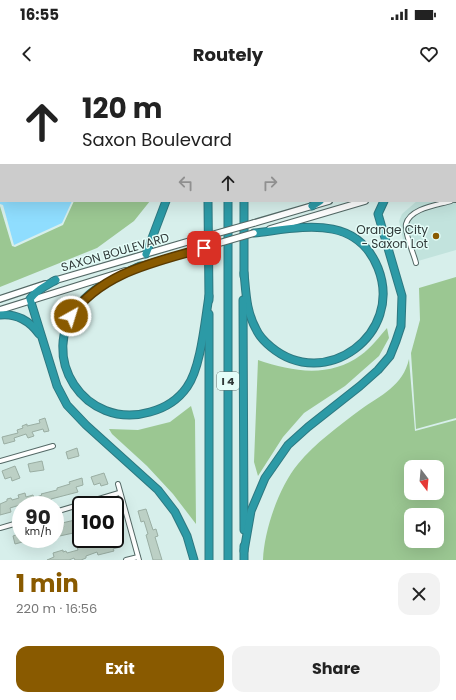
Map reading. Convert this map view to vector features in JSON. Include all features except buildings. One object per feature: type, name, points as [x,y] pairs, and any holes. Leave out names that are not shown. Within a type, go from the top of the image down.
[{"type":"highway","points":[[146,254],[166,202]]},
{"type":"highway","name":"I 4","points":[[208,202],[208,560]]},
{"type":"highway","name":"I 4","points":[[228,202],[228,560]]},
{"type":"highway","points":[[244,202],[242,338],[244,560]]},
{"type":"highway","points":[[312,206],[318,202]]},
{"type":"highway","points":[[244,550],[251,511],[265,478],[288,445],[308,427],[360,386],[390,356],[401,326],[402,296],[378,214],[384,202]]},
{"type":"highway","points":[[244,273],[246,302],[256,329],[260,336],[272,347],[292,359],[311,363],[331,361],[348,354],[370,335],[381,313],[384,287],[379,271],[370,254],[352,237],[342,231],[323,227],[254,233]]},
{"type":"highway","points":[[140,266],[118,276],[100,287],[79,304],[71,316],[64,337],[62,349],[71,380],[78,391],[89,402],[102,410],[122,416],[143,414],[161,409],[178,398],[188,386],[196,368],[209,296]]},
{"type":"highway","points":[[56,280],[33,294],[30,299],[57,386],[66,405],[158,490],[175,512],[184,530],[194,560]]},
{"type":"highway","points":[[0,315],[21,318],[36,329],[42,337]]},
{"type":"main road","name":"SAXON BOULEVARD","points":[[0,299],[56,280],[326,202]]},
{"type":"main road","name":"SAXON BOULEVARD","points":[[0,310],[30,299],[140,266],[362,202]]},
{"type":"street","points":[[416,263],[406,225],[409,218],[414,213],[448,202]]},
{"type":"street","points":[[0,461],[53,446]]},
{"type":"street","points":[[118,484],[119,493],[138,558],[126,560]]},
{"type":"street","points":[[64,509],[119,493]]},
{"type":"street","points":[[0,528],[12,525]]},
{"type":"shaded area","points":[[416,202],[438,202],[413,211],[407,217],[404,224],[404,232],[413,261],[403,239],[399,221],[402,214]]},
{"type":"shaded area","name":"Orange City - Saxon Lot","points":[[456,202],[456,250],[418,261],[409,231],[408,225],[411,220],[423,212]]},
{"type":"green space","points":[[74,202],[149,202],[134,221],[97,248],[0,287],[0,206],[12,246],[15,247],[63,225]]},
{"type":"green space","points":[[456,277],[456,418],[416,429],[411,353],[420,320],[419,288]]},
{"type":"green space","points":[[387,328],[389,338],[379,356],[345,386],[304,413],[283,437],[258,476],[254,462],[258,360],[284,368],[298,370],[324,370],[337,367],[349,362],[365,352]]},
{"type":"green space","points":[[409,359],[415,431],[456,420],[456,560],[263,560],[266,536],[274,509],[291,473],[304,457],[328,435],[390,389],[402,376]]},
{"type":"green space","points":[[191,406],[195,420],[196,524],[173,494],[147,466],[112,434],[109,429],[138,430],[170,422]]},
{"type":"water","points":[[0,202],[72,202],[62,223],[14,245],[3,205],[0,204]]},
{"type":"place","name":"Orange City - Saxon Lot","points":[[436,236]]},
{"type":"route","points":[[71,316],[79,304],[94,291],[118,276],[140,266],[204,248]]}]
